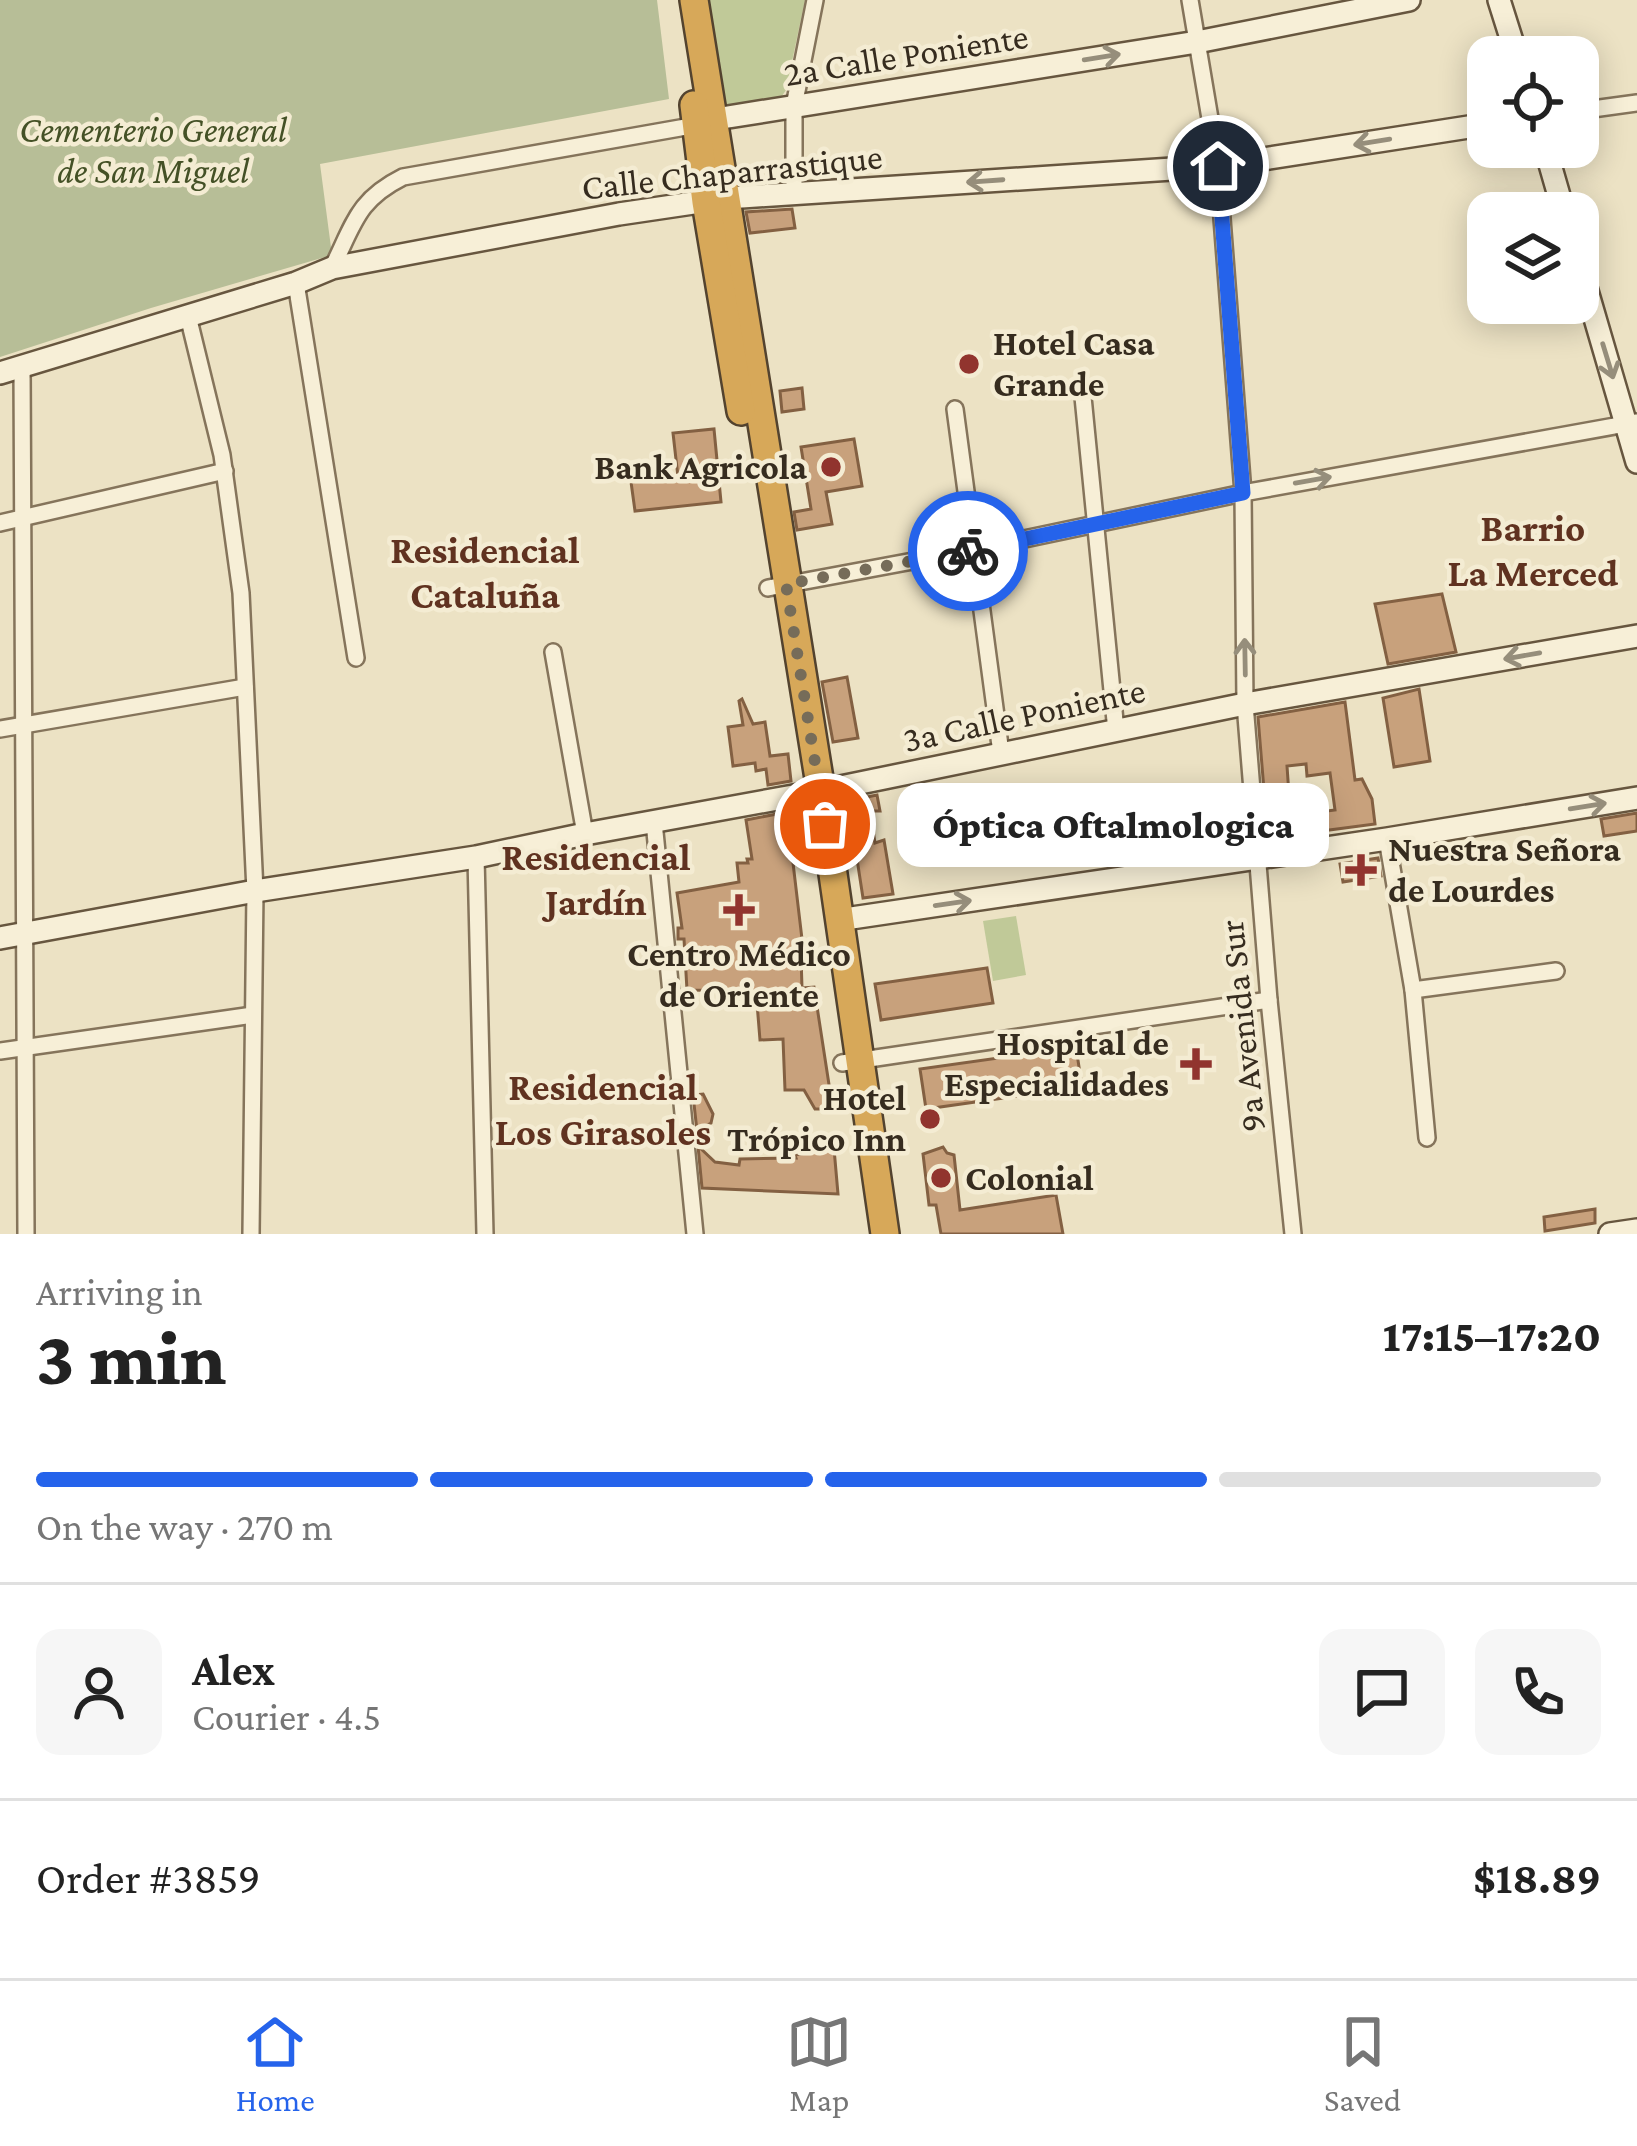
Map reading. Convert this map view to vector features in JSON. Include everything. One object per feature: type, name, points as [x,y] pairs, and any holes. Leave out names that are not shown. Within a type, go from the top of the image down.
[{"type":"highway","points":[[679,0],[716,200],[851,1062],[885,1234]]},
{"type":"highway","points":[[694,0],[702,122]]},
{"type":"highway","points":[[812,793],[838,920],[867,1234]]},
{"type":"main road","name":"2a Calle Poniente","points":[[702,122],[1197,42],[1409,0]]},
{"type":"main road","points":[[1499,0],[1510,36]]},
{"type":"main road","name":"Calle Chaparrastique","points":[[11,369],[332,268],[619,214],[794,193],[1218,166],[1467,127]]},
{"type":"main road","points":[[1599,323],[1632,423],[1637,462]]},
{"type":"main road","name":"3a Calle Poniente","points":[[0,938],[476,857],[1245,704],[1637,636]]},
{"type":"main road","points":[[838,920],[1637,798]]},
{"type":"main road","points":[[1610,1234],[1637,1230]]},
{"type":"street","points":[[794,193],[794,106],[815,0]]},
{"type":"street","name":"9a Avenida Sur","points":[[1190,0],[1218,166],[1243,493],[1245,704],[1293,1234]]},
{"type":"street","points":[[1599,108],[1637,103]]},
{"type":"street","name":"2a Calle Poniente","points":[[332,268],[363,206],[379,189],[403,177],[702,122]]},
{"type":"street","points":[[296,283],[356,658]]},
{"type":"street","points":[[188,316],[224,471],[241,592],[255,891],[251,1234]]},
{"type":"street","points":[[11,369],[24,517],[26,1234]]},
{"type":"street","points":[[1083,397],[1116,730]]},
{"type":"street","points":[[955,409],[1001,753]]},
{"type":"street","points":[[777,586],[1243,493],[1632,423]]},
{"type":"street","points":[[0,523],[224,471]]},
{"type":"street","points":[[553,652],[585,834]]},
{"type":"street","points":[[0,729],[245,687]]},
{"type":"street","points":[[654,822],[694,1234]]},
{"type":"street","points":[[1387,839],[1413,990],[1427,1138]]},
{"type":"street","points":[[476,857],[485,1234]]},
{"type":"street","points":[[1413,990],[1556,971]]},
{"type":"street","points":[[851,1062],[1269,1000]]},
{"type":"street","points":[[0,1051],[253,1015]]},
{"type":"green space","name":"Cementerio General de San Miguel","points":[[0,0],[657,0],[669,99],[320,164],[332,255],[0,357]]},
{"type":"green space","points":[[702,0],[805,0],[786,90],[780,99],[729,106],[717,98]]},
{"type":"green space","points":[[1016,916],[1026,975],[993,981],[983,921]]},
{"type":"building","points":[[792,209],[795,228],[750,233],[746,212]]},
{"type":"building","points":[[802,388],[804,409],[782,412],[780,391]]},
{"type":"building","points":[[714,429],[721,502],[635,511],[631,482],[678,477],[673,433]]},
{"type":"building","name":"Bank Agricola","points":[[854,439],[862,486],[826,492],[832,524],[797,530],[794,512],[811,509],[801,447]]},
{"type":"building","points":[[1442,594],[1456,652],[1388,664],[1375,604]]},
{"type":"building","points":[[847,677],[858,738],[833,742],[822,682]]},
{"type":"building","points":[[1419,689],[1430,761],[1394,767],[1383,698]]},
{"type":"building","points":[[742,699],[753,724],[765,722],[770,756],[788,754],[791,781],[768,785],[766,769],[756,771],[755,763],[733,766],[728,727],[743,725]]},
{"type":"building","points":[[1345,702],[1355,780],[1362,779],[1372,799],[1375,824],[1314,832],[1311,813],[1335,810],[1330,773],[1307,776],[1306,764],[1287,766],[1292,837],[1268,839],[1258,717]]},
{"type":"building","points":[[877,795],[880,811],[870,811],[875,843],[884,840],[893,894],[863,898],[855,846],[847,847],[841,802]]},
{"type":"building","name":"Centro Médico de Oriente","points":[[787,812],[804,956],[802,988],[814,987],[829,1109],[815,1109],[804,1090],[785,1090],[783,1039],[760,1040],[756,991],[687,990],[684,939],[678,939],[678,928],[682,928],[677,893],[739,882],[737,863],[752,859],[746,820]]},
{"type":"building","points":[[1637,813],[1637,831],[1604,836],[1601,819]]},
{"type":"building","name":"Nuestra Señora de Lourdes","points":[[1378,858],[1381,876],[1343,882],[1340,864]]},
{"type":"building","points":[[987,968],[993,1003],[881,1020],[875,984]]},
{"type":"building","points":[[1076,1047],[1082,1087],[926,1109],[920,1069]]},
{"type":"building","points":[[703,1094],[713,1114],[711,1123],[697,1131],[693,1095]]},
{"type":"building","points":[[833,1137],[838,1194],[702,1188],[698,1146],[715,1162],[739,1165],[740,1159],[796,1158],[817,1151],[821,1138]]},
{"type":"building","points":[[943,1147],[954,1155],[960,1210],[1056,1195],[1063,1234],[941,1234],[936,1205],[929,1205],[923,1154]]},
{"type":"building","points":[[1595,1209],[1595,1223],[1545,1231],[1544,1217]]},
{"type":"way so far","points":[[825,824],[786,584],[968,551]]},
{"type":"place","name":"Hotel Casa Grande","points":[[969,364]]},
{"type":"place","name":"Bank Agricola","points":[[831,467]]},
{"type":"place","name":"Óptica Oftalmologica","points":[[825,824]]},
{"type":"place","name":"Nuestra Señora de Lourdes","points":[[1361,870]]},
{"type":"place","name":"Centro Médico de Oriente","points":[[739,910]]},
{"type":"place","name":"Hospital de Especialidades","points":[[1196,1064]]},
{"type":"place","name":"Hotel Trópico Inn","points":[[930,1119]]},
{"type":"place","name":"Colonial","points":[[941,1178]]},
{"type":"district","name":"Barrio La Merced","points":[[1533,550]]},
{"type":"district","name":"Residencial Cataluña","points":[[485,572]]},
{"type":"district","name":"Residencial Jardín","points":[[596,878]]},
{"type":"district","name":"Residencial Los Girasoles","points":[[603,1108]]},
{"type":"route","points":[[968,551],[1243,493],[1218,166]]}]
